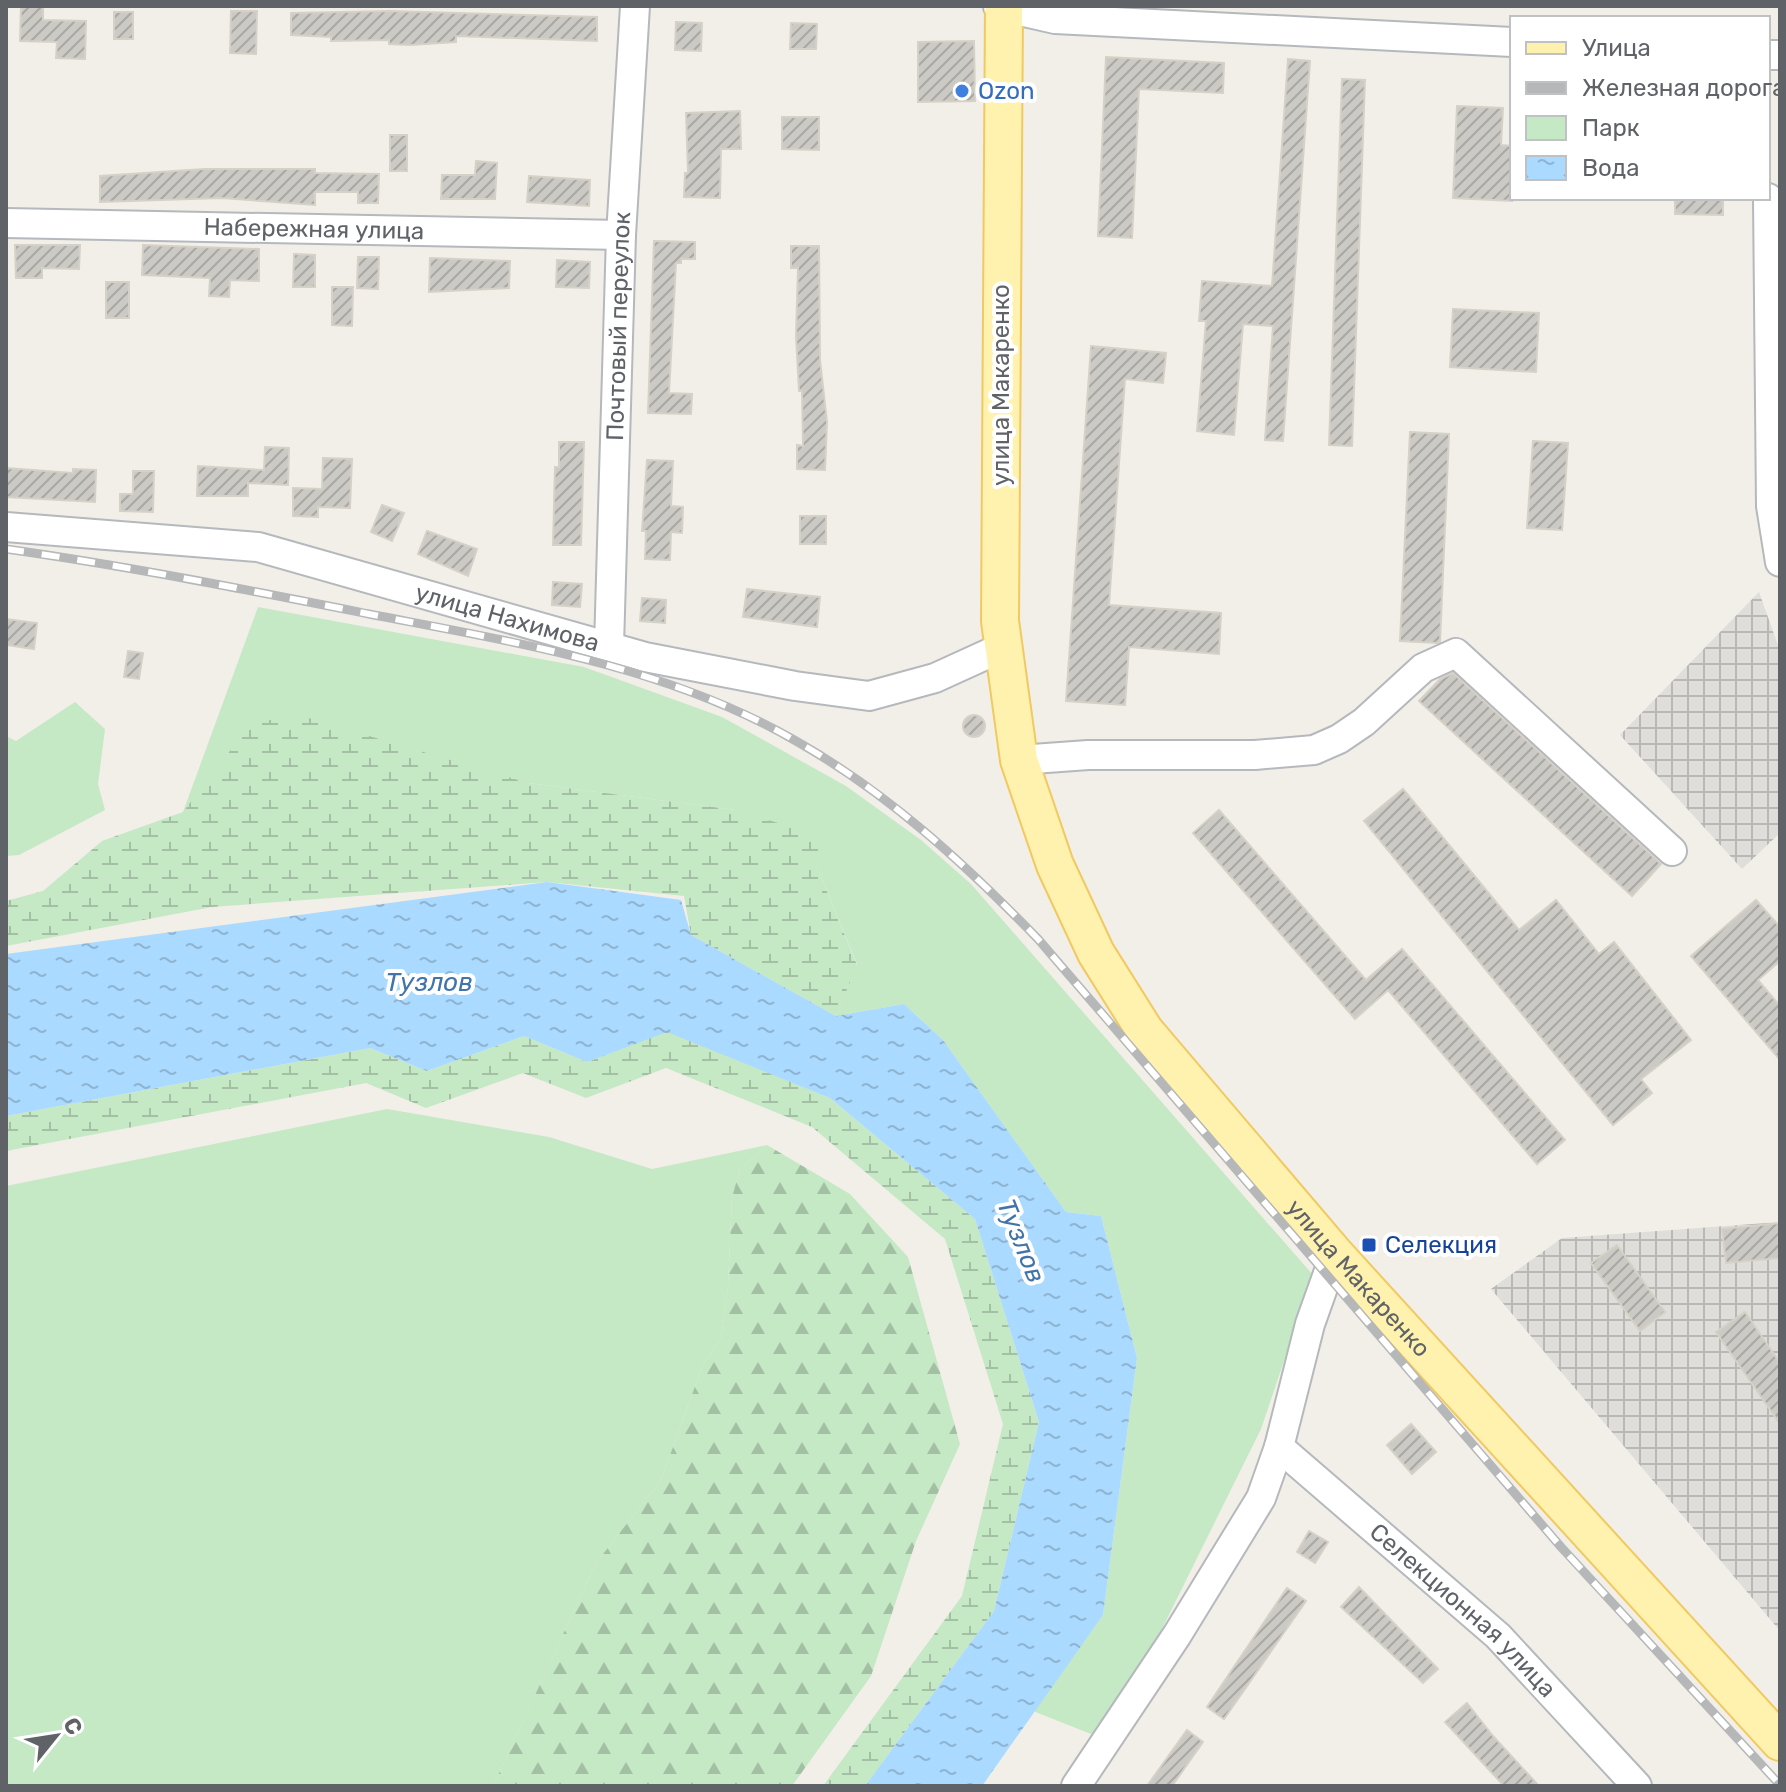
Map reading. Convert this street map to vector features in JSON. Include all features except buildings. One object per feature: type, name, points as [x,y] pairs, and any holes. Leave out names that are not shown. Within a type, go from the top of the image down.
[{"type":"main road","name":"улица Макаренко","points":[[1002,7],[1000,621],[1019,760],[1061,878],[1096,953],[1145,1031],[1335,1254],[1780,1742]]},
{"type":"street","name":"Почтовый переулок","points":[[609,646],[621,235],[635,6]]},
{"type":"street","name":"улица Макаренко","points":[[1002,7],[1055,19],[1510,42]]},
{"type":"street","points":[[1768,200],[1771,506],[1780,562]]},
{"type":"street","name":"Набережная улица","points":[[6,223],[621,235]]},
{"type":"street","name":"улица Нахимова","points":[[6,527],[258,547],[609,646],[780,683],[869,696],[935,678],[1003,647]]},
{"type":"street","points":[[1019,760],[1088,755],[1255,755],[1314,750],[1339,739],[1364,722],[1423,668],[1456,653],[1672,851]]},
{"type":"street","points":[[1076,1786],[1177,1635],[1261,1498],[1279,1447],[1310,1324],[1335,1254]]},
{"type":"street","name":"Селекционная улица","points":[[1279,1447],[1498,1636],[1637,1786]]},
{"type":"shaded area","points":[[1759,592],[1780,651],[1780,833],[1742,869],[1620,735]]},
{"type":"shaded area","points":[[1780,1222],[1780,1631],[1491,1289],[1562,1238]]},
{"type":"green space","points":[[258,607],[584,667],[722,717],[846,786],[921,840],[971,884],[1313,1275],[1261,1429],[1150,1653],[1096,1736],[1033,1711],[1103,1615],[1137,1358],[1101,1216],[1066,1212],[943,1040],[904,1004],[836,1016],[857,964],[817,867],[736,810],[528,783],[412,751],[183,812]]},
{"type":"green space","points":[[75,702],[105,729],[98,784],[105,810],[19,855],[6,856],[6,736],[16,741]]},
{"type":"green space","points":[[295,714],[528,783],[736,810],[820,836],[817,867],[857,965],[836,1016],[691,935],[684,896],[547,882],[212,907],[6,946],[6,901],[43,891],[102,841],[183,812],[250,725]]},
{"type":"green space","points":[[667,1031],[830,1098],[975,1219],[1039,1422],[994,1611],[865,1786],[823,1786],[962,1596],[1003,1424],[945,1239],[812,1127],[666,1068],[586,1098],[523,1073],[426,1108],[366,1083],[6,1151],[6,1116],[370,1048],[427,1071],[524,1036],[587,1062]]},
{"type":"green space","points":[[387,1109],[549,1137],[652,1169],[767,1145],[740,1169],[732,1197],[728,1287],[721,1339],[703,1364],[661,1480],[596,1563],[494,1784],[6,1786],[6,1186]]},
{"type":"green space","points":[[767,1145],[850,1194],[908,1257],[960,1444],[916,1541],[871,1676],[792,1786],[493,1786],[596,1563],[661,1480],[703,1364],[721,1339],[728,1287],[732,1197],[740,1169]]},
{"type":"water","name":"Тузлов","points":[[547,882],[681,900],[691,935],[836,1016],[904,1004],[943,1040],[1066,1212],[1101,1216],[1137,1358],[1103,1615],[982,1786],[865,1786],[994,1611],[1039,1422],[975,1219],[830,1098],[667,1032],[587,1062],[524,1036],[427,1071],[370,1048],[6,1116],[6,954]]},
{"type":"railway","points":[[6,549],[233,587],[479,635],[588,660],[695,693],[746,715],[796,741],[862,783],[924,831],[1038,939],[1561,1547],[1780,1785]]},
{"type":"place","name":"Ozon","points":[[962,91]]},
{"type":"place","name":"Селекция","points":[[1369,1245]]}]
